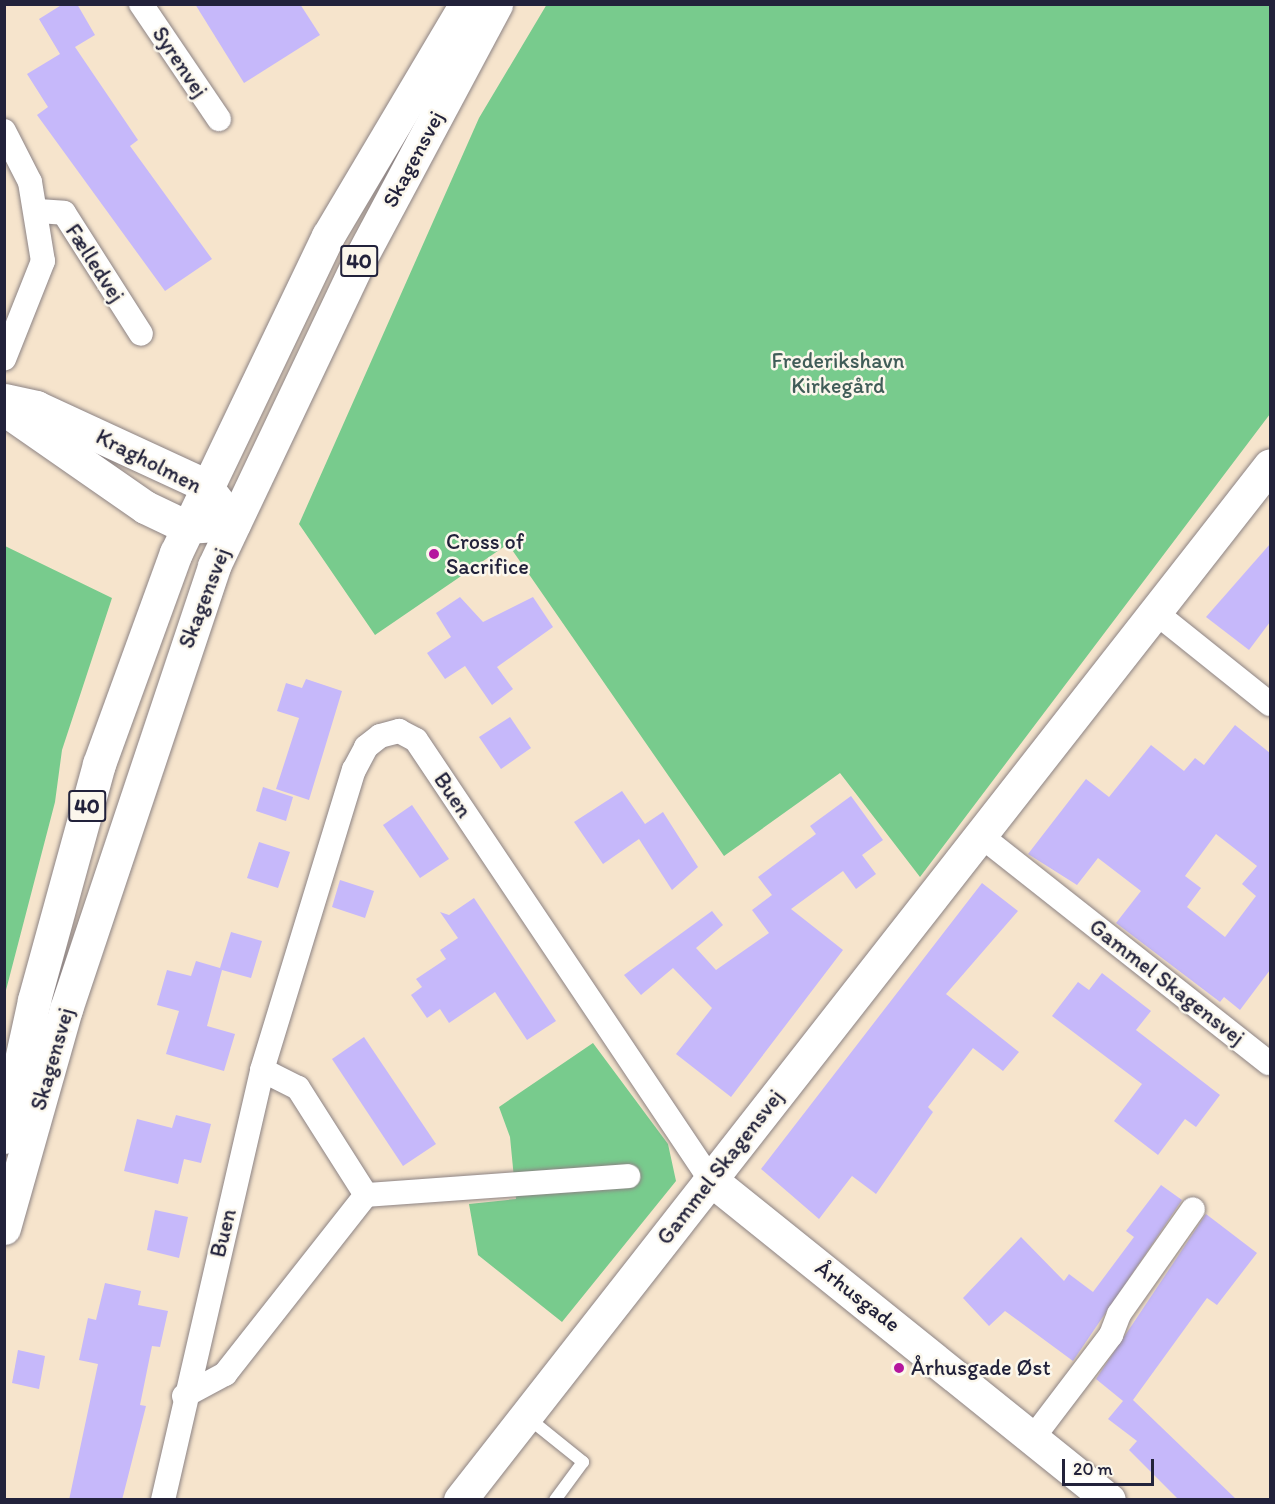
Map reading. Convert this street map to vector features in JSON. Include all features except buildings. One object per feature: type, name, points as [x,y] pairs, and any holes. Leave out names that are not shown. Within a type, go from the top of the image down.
[{"type":"main road","name":"Skagensvej","points":[[4,1137],[34,1000],[99,764],[187,527],[205,485],[328,236],[466,4]]},
{"type":"main road","name":"Skagensvej","points":[[4,1228],[110,869],[191,628],[234,523],[359,261],[496,4]]},
{"type":"main road","name":"Kragholmen","points":[[4,400],[55,415],[205,485],[234,523]]},
{"type":"main road","name":"Kragholmen","points":[[4,409],[145,507],[187,527],[234,523]]},
{"type":"main road","name":"Gammel Skagensvej","points":[[460,1500],[1270,465]]},
{"type":"main road","name":"Århusgade","points":[[710,1179],[1035,1435],[1109,1500]]},
{"type":"street","name":"Syrenvej","points":[[141,4],[219,119]]},
{"type":"street","name":"Fælledvej","points":[[4,131],[38,211],[43,261],[4,358]]},
{"type":"street","name":"Fælledvej","points":[[38,211],[64,213],[141,334]]},
{"type":"street","points":[[1155,612],[1270,704]]},
{"type":"street","name":"Buen","points":[[163,1500],[184,1396],[262,1070],[354,770],[366,747],[399,731],[416,740],[710,1179]]},
{"type":"street","name":"Gammel Skagensvej","points":[[980,835],[1269,1063]]},
{"type":"street","points":[[262,1070],[298,1088],[366,1194]]},
{"type":"street","points":[[184,1396],[225,1374],[366,1194],[628,1176]]},
{"type":"street","points":[[1035,1435],[1111,1335],[1119,1314],[1192,1209]]},
{"type":"lane","points":[[527,1416],[583,1462],[555,1500]]},
{"type":"green space","name":"Frederikshavn Kirkegård","points":[[547,4],[1270,5],[1270,414],[920,877],[840,773],[724,856],[508,544],[375,635],[299,524],[479,118]]},
{"type":"green space","points":[[5,546],[112,598],[62,750],[55,802],[5,994]]},
{"type":"green space","points":[[593,1043],[668,1144],[676,1181],[562,1322],[478,1255],[469,1204],[516,1199],[510,1137],[499,1107]]},
{"type":"place","name":"Cross of Sacrifice","points":[[434,554]]},
{"type":"place","name":"Århusgade Øst","points":[[899,1368]]}]
